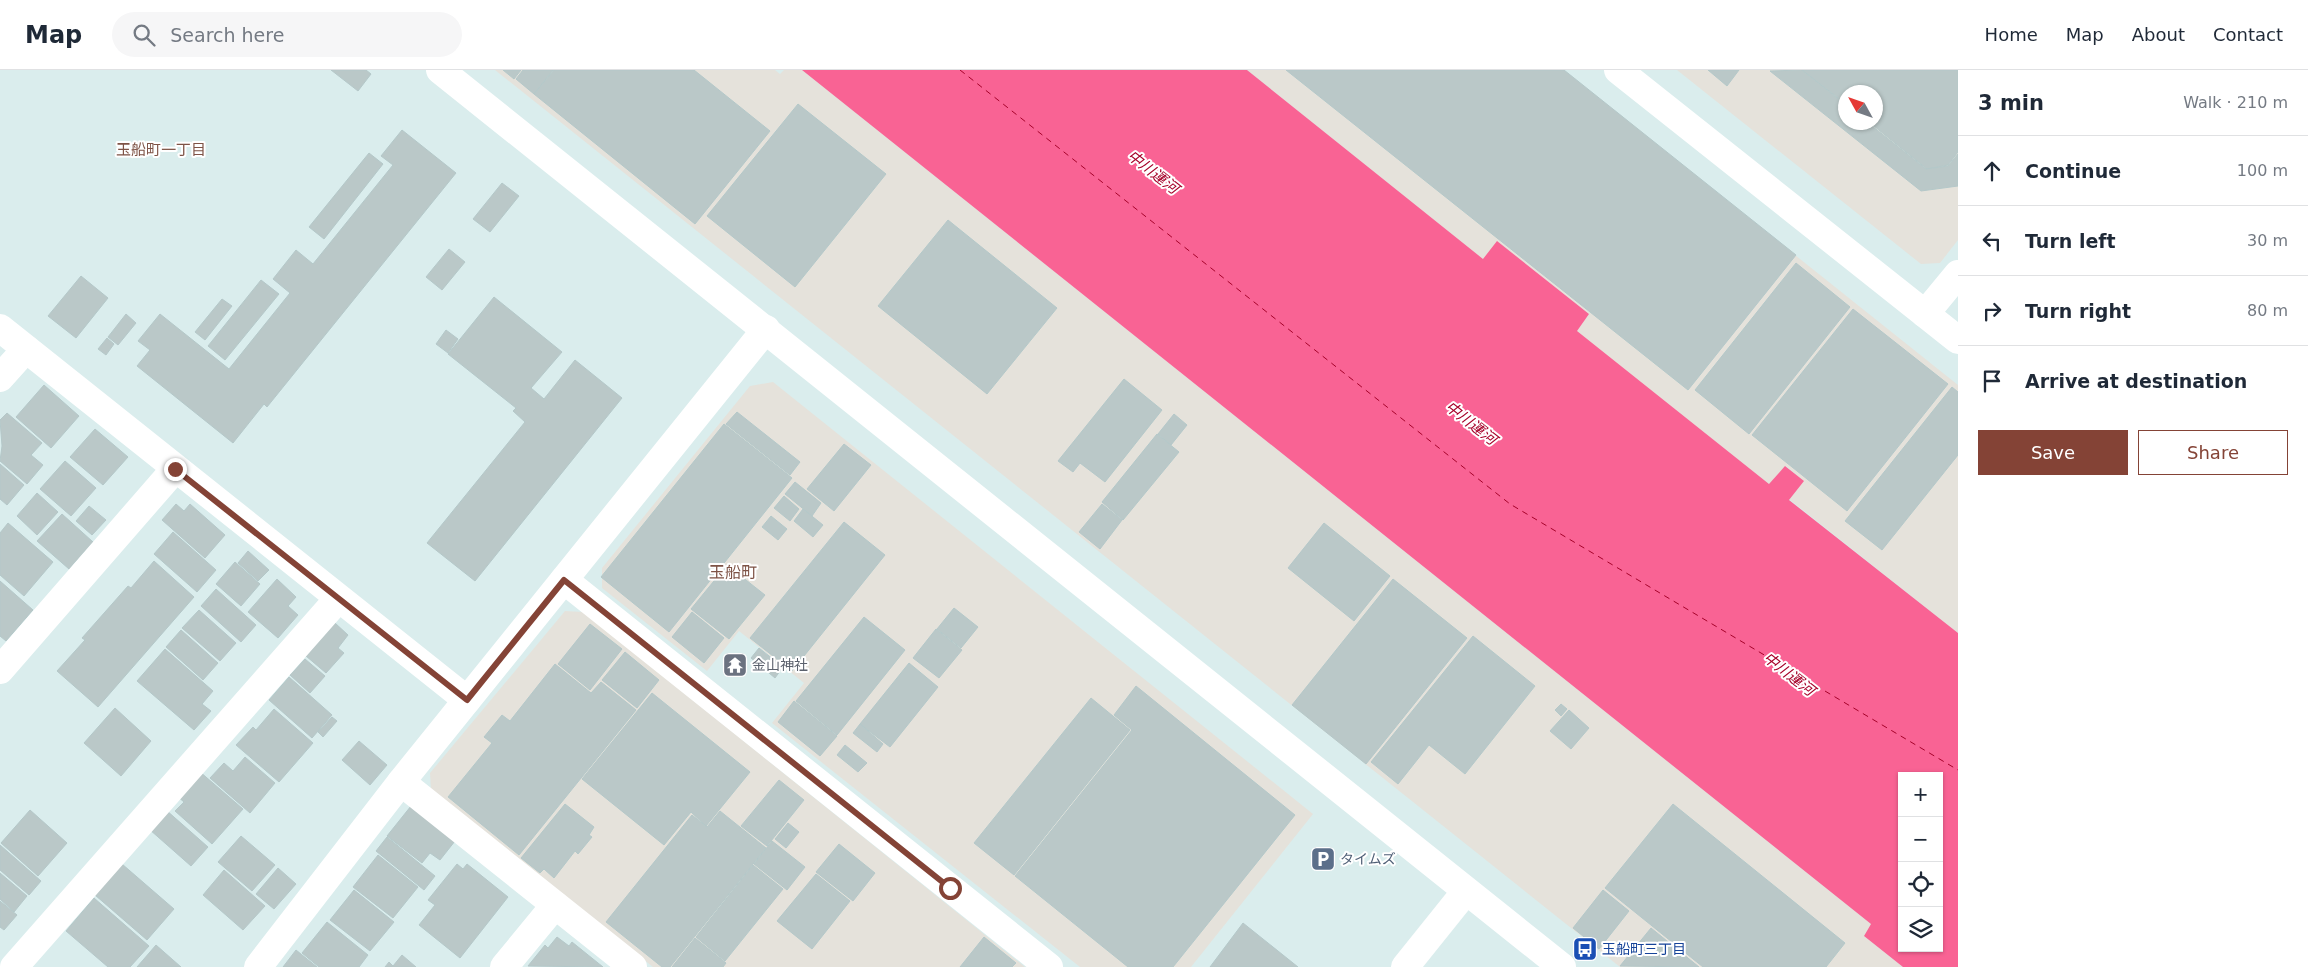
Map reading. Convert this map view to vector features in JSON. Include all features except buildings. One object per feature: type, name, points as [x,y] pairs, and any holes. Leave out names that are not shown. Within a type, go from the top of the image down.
[{"type":"street","points":[[440,70],[1562,967]]},
{"type":"street","points":[[1618,70],[1958,340]]},
{"type":"street","points":[[1925,314],[1958,274]]},
{"type":"street","points":[[0,328],[467,700]]},
{"type":"street","points":[[258,967],[401,782],[766,329]]},
{"type":"street","points":[[0,378],[26,349]]},
{"type":"street","points":[[0,670],[175,469]]},
{"type":"street","points":[[564,580],[1049,967]]},
{"type":"street","points":[[14,967],[338,599]]},
{"type":"street","points":[[401,782],[633,967]]},
{"type":"street","points":[[1405,967],[1466,891]]},
{"type":"street","points":[[504,967],[555,905]]},
{"type":"shaded area","points":[[495,70],[775,70],[780,74],[784,70],[802,70],[1871,924],[1864,936],[1903,967],[1620,967]]},
{"type":"shaded area","points":[[1247,70],[1563,70],[1958,385],[1958,633],[1789,499],[1803,481],[1786,466],[1769,484],[1576,331],[1589,314],[1498,242],[1484,260]]},
{"type":"shaded area","points":[[1677,70],[1958,70],[1958,240],[1940,263],[1921,264]]},
{"type":"shaded area","points":[[773,382],[1313,814],[1191,967],[1080,967],[772,723],[804,683],[739,631],[707,671],[602,588],[602,568],[750,386]]},
{"type":"shaded area","points":[[565,611],[583,612],[1025,967],[653,967],[431,790],[430,773]]},
{"type":"water","name":"中川運河","points":[[802,70],[1247,70],[1483,259],[1497,241],[1589,314],[1577,331],[1769,484],[1785,466],[1804,481],[1789,500],[1958,633],[1958,967],[1903,967],[1864,936],[1871,924]]},
{"type":"ferry route","points":[[960,70],[1510,504],[1958,770]]},
{"type":"place","name":"金山神社","points":[[735,665]]},
{"type":"place","name":"タイムズ","points":[[1323,859]]},
{"type":"place","name":"玉船町三丁目","points":[[1585,949]]},
{"type":"district","name":"玉船町一丁目","points":[[161,150]]},
{"type":"district","name":"玉船町","points":[[733,572]]},
{"type":"route","points":[[175,469],[467,700],[564,580],[950,888]]}]
